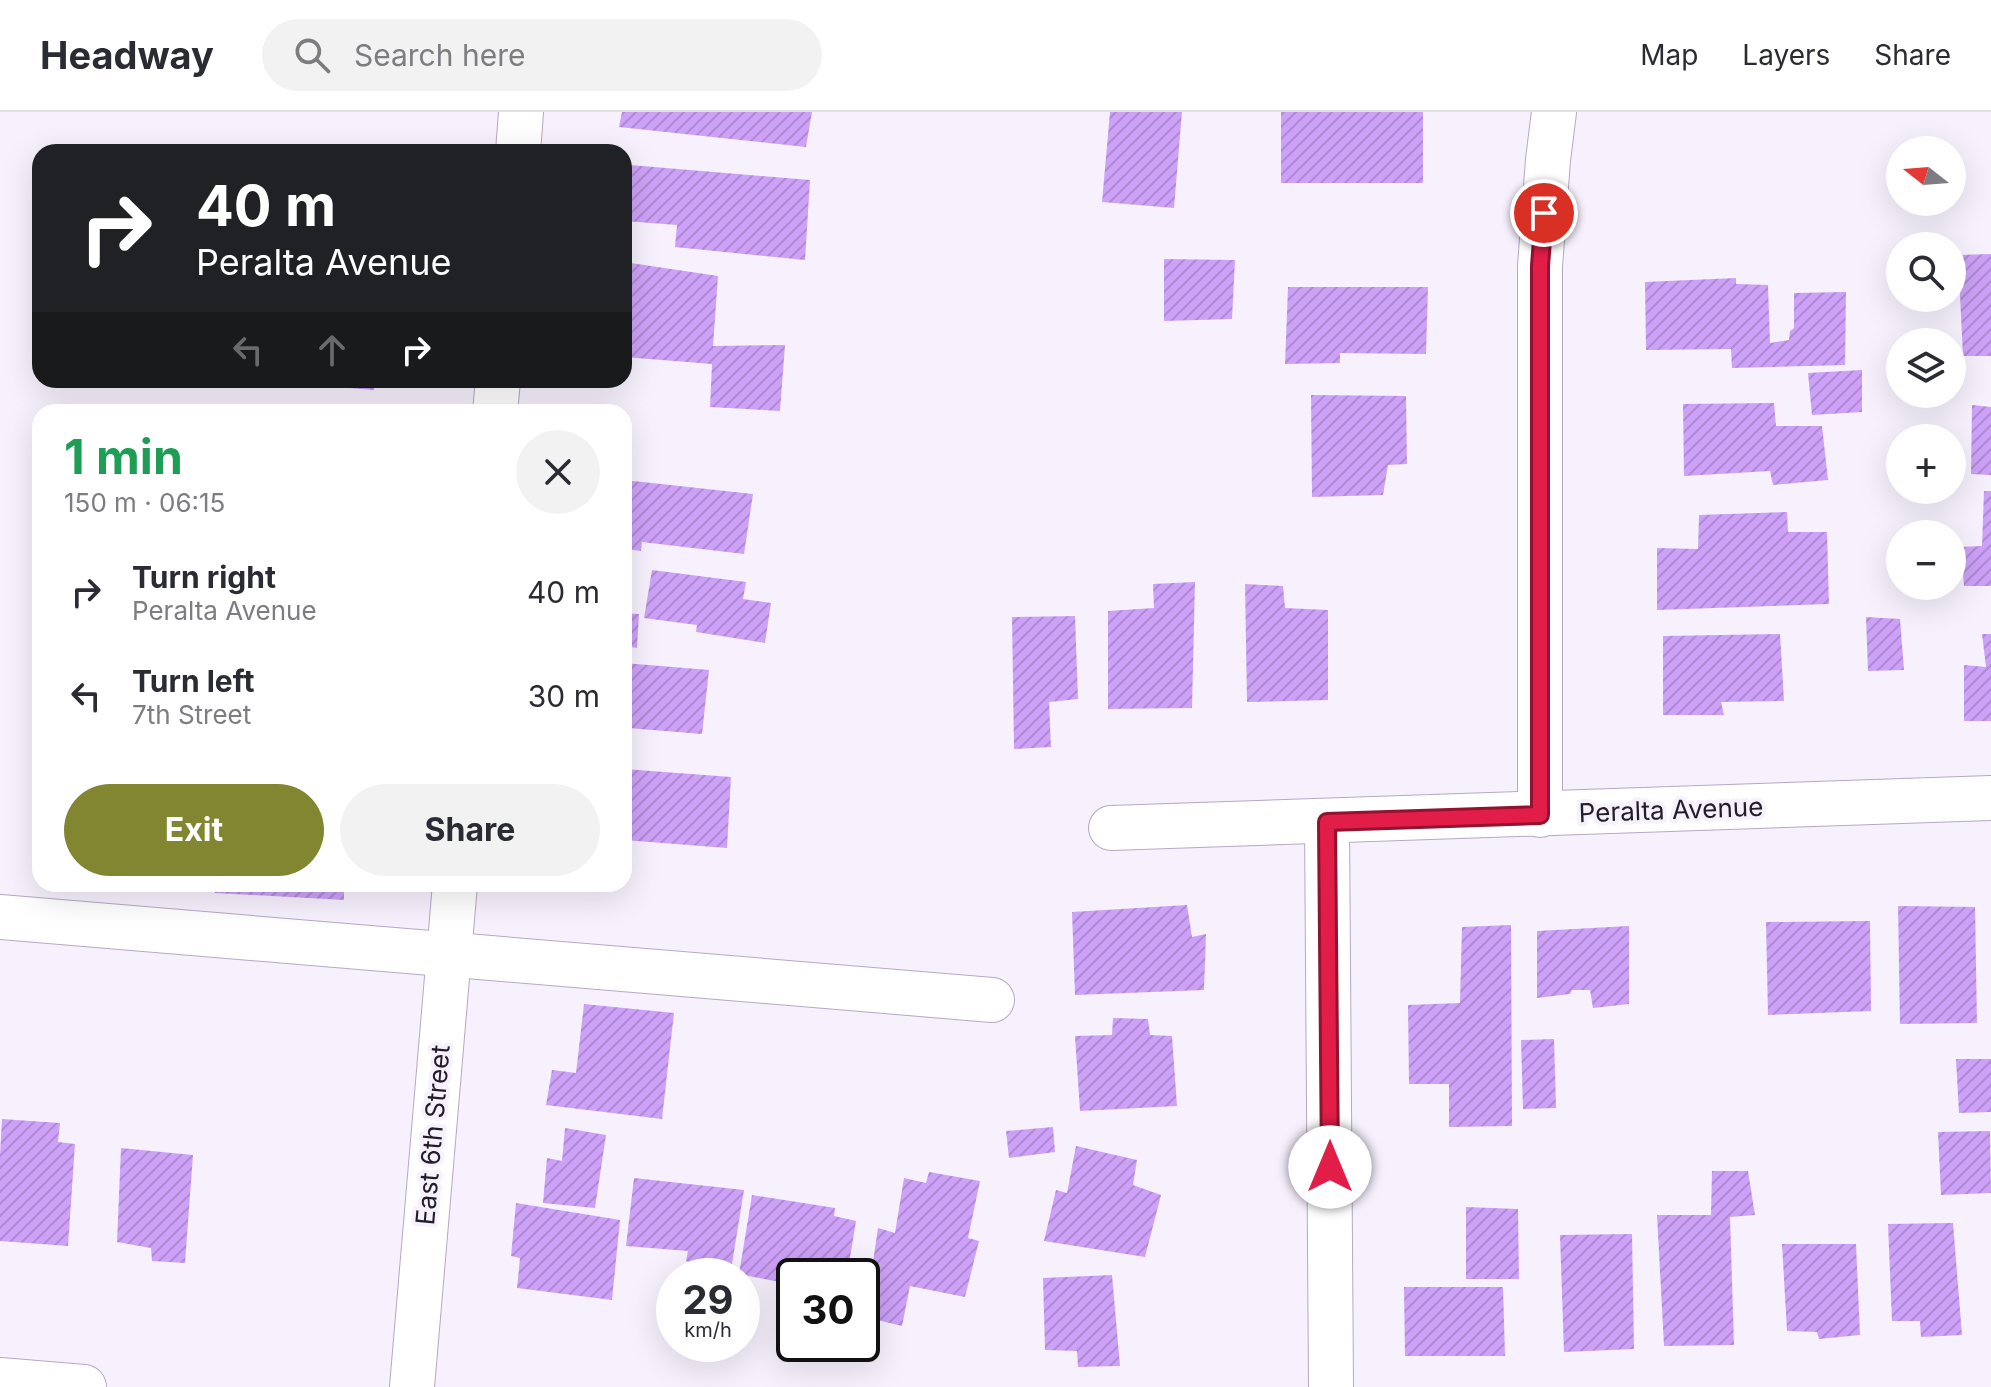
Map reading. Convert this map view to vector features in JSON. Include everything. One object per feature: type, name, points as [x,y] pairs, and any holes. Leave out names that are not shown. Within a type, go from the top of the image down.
[{"type":"street","points":[[519,144],[521,112]]},
{"type":"street","points":[[1540,815],[1540,266],[1554,112]]},
{"type":"street","name":"Peralta Avenue","points":[[1111,828],[1991,798]]},
{"type":"street","points":[[1327,822],[1331,1387]]},
{"type":"street","name":"East 6th Street","points":[[412,1387],[454,892]]},
{"type":"street","points":[[0,917],[992,1000]]},
{"type":"street","points":[[0,1380],[84,1387]]},
{"type":"building","points":[[622,112],[812,112],[806,147],[619,127]]},
{"type":"building","points":[[1110,112],[1182,112],[1174,208],[1102,202]]},
{"type":"building","points":[[1281,112],[1423,112],[1423,183],[1281,183]]},
{"type":"building","points":[[632,165],[810,180],[805,260],[675,247],[677,225],[632,222]]},
{"type":"building","points":[[1991,254],[1991,356],[1966,356],[1966,328],[1962,328],[1961,312],[1966,312],[1966,255]]},
{"type":"building","points":[[1164,259],[1235,260],[1232,319],[1164,321]]},
{"type":"building","points":[[632,263],[718,276],[713,346],[785,345],[780,411],[710,407],[712,364],[632,358]]},
{"type":"building","points":[[1736,278],[1736,284],[1768,285],[1770,343],[1789,340],[1790,331],[1794,328],[1794,293],[1846,292],[1845,365],[1732,368],[1731,349],[1646,350],[1645,282]]},
{"type":"building","points":[[1288,287],[1428,287],[1426,354],[1340,353],[1340,363],[1285,364]]},
{"type":"building","points":[[1862,370],[1862,412],[1812,415],[1808,373]]},
{"type":"building","points":[[1311,395],[1406,396],[1407,464],[1388,465],[1383,495],[1312,497]]},
{"type":"building","points":[[1774,403],[1776,426],[1822,426],[1828,480],[1773,485],[1770,471],[1684,476],[1683,404]]},
{"type":"building","points":[[1972,405],[1991,407],[1991,475],[1971,474]]},
{"type":"building","points":[[632,481],[753,494],[744,554],[642,542],[641,551],[632,550]]},
{"type":"building","points":[[1984,491],[1991,491],[1991,586],[1966,586],[1966,547],[1982,546]]},
{"type":"building","points":[[1787,512],[1788,532],[1827,532],[1829,604],[1657,610],[1657,548],[1698,549],[1699,515]]},
{"type":"building","points":[[652,570],[746,582],[743,599],[771,603],[765,643],[696,632],[697,625],[644,618]]},
{"type":"building","points":[[1195,582],[1192,708],[1108,709],[1108,611],[1154,608],[1153,584]]},
{"type":"building","points":[[1245,584],[1283,586],[1285,608],[1328,610],[1328,700],[1247,702]]},
{"type":"building","points":[[632,614],[639,614],[637,648],[632,647]]},
{"type":"building","points":[[1075,616],[1078,699],[1049,702],[1051,747],[1014,749],[1012,617]]},
{"type":"building","points":[[1866,617],[1900,619],[1904,670],[1868,671]]},
{"type":"building","points":[[1780,634],[1784,701],[1721,702],[1724,715],[1663,715],[1663,636]]},
{"type":"building","points":[[1982,634],[1991,634],[1991,721],[1964,721],[1964,665],[1986,667]]},
{"type":"building","points":[[632,664],[709,670],[702,734],[632,728]]},
{"type":"building","points":[[632,770],[731,777],[727,848],[632,841]]},
{"type":"building","points":[[344,892],[344,900],[215,893]]},
{"type":"building","points":[[1187,905],[1192,937],[1206,934],[1204,990],[1075,995],[1072,912]]},
{"type":"building","points":[[1898,906],[1975,907],[1977,1023],[1900,1024]]},
{"type":"building","points":[[1870,921],[1871,1011],[1768,1015],[1766,922]]},
{"type":"building","points":[[1511,925],[1512,1126],[1449,1127],[1449,1084],[1409,1084],[1408,1005],[1460,1003],[1462,927]]},
{"type":"building","points":[[1629,926],[1629,1004],[1593,1008],[1590,990],[1572,990],[1570,994],[1537,998],[1537,931]]},
{"type":"building","points":[[584,1004],[674,1013],[662,1119],[546,1105],[552,1070],[576,1073]]},
{"type":"building","points":[[1113,1018],[1148,1019],[1150,1035],[1172,1036],[1177,1106],[1080,1111],[1075,1036],[1112,1035]]},
{"type":"building","points":[[1554,1039],[1556,1108],[1523,1109],[1521,1040]]},
{"type":"building","points":[[1956,1059],[1991,1059],[1991,1112],[1959,1113]]},
{"type":"building","points":[[2,1119],[60,1123],[58,1142],[75,1144],[68,1246],[0,1241]]},
{"type":"building","points":[[1053,1127],[1055,1152],[1009,1158],[1006,1131]]},
{"type":"building","points":[[565,1128],[606,1135],[595,1208],[543,1203],[547,1158],[562,1161]]},
{"type":"building","points":[[1990,1131],[1991,1193],[1941,1195],[1938,1132]]},
{"type":"building","points":[[1076,1146],[1137,1160],[1133,1185],[1161,1195],[1145,1257],[1044,1241],[1056,1190],[1067,1193]]},
{"type":"building","points":[[121,1148],[193,1155],[185,1263],[152,1261],[151,1248],[117,1242]]},
{"type":"building","points":[[1712,1171],[1748,1171],[1755,1215],[1730,1217],[1734,1345],[1664,1346],[1657,1215],[1711,1215]]},
{"type":"building","points":[[929,1172],[980,1181],[968,1238],[979,1241],[965,1297],[910,1286],[902,1326],[880,1321],[880,1258],[874,1258],[878,1228],[895,1233],[904,1178],[926,1183]]},
{"type":"building","points":[[634,1178],[744,1190],[733,1258],[687,1258],[688,1251],[626,1246]]},
{"type":"building","points":[[752,1195],[835,1208],[834,1216],[856,1221],[850,1258],[776,1258],[776,1281],[760,1278],[760,1258],[742,1258]]},
{"type":"building","points":[[516,1203],[620,1220],[612,1300],[517,1288],[520,1258],[511,1256]]},
{"type":"building","points":[[1466,1207],[1518,1209],[1519,1279],[1466,1279]]},
{"type":"building","points":[[1953,1223],[1962,1335],[1921,1337],[1920,1321],[1892,1321],[1888,1224]]},
{"type":"building","points":[[1632,1234],[1634,1349],[1564,1352],[1560,1235]]},
{"type":"building","points":[[1782,1244],[1856,1244],[1860,1335],[1819,1339],[1817,1332],[1787,1331]]},
{"type":"building","points":[[1112,1275],[1120,1366],[1078,1367],[1077,1351],[1045,1350],[1043,1278]]},
{"type":"building","points":[[1404,1287],[1503,1287],[1505,1356],[1405,1356]]},
{"type":"route","points":[[1330,1167],[1327,822],[1540,815],[1540,266],[1544,213]]}]
